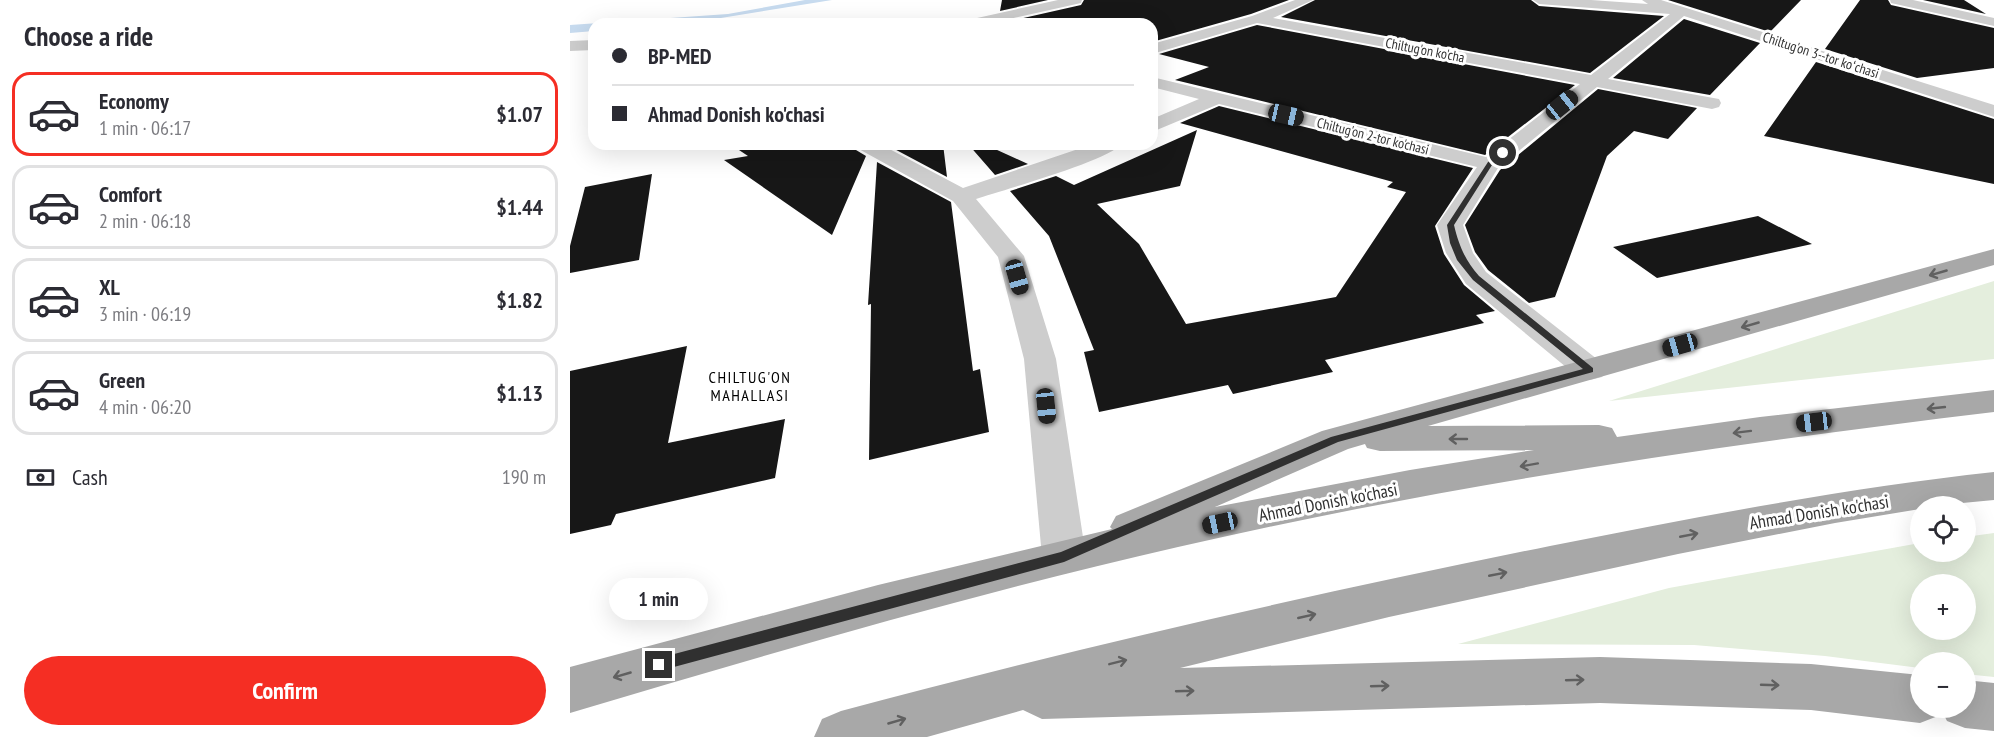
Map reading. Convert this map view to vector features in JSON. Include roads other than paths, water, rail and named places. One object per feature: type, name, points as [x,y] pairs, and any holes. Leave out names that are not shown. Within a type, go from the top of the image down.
[{"type":"main road","points":[[1064,557],[1335,440],[1994,257]]},
{"type":"main road","name":"Ahmad Donish ko'chasi","points":[[570,690],[765,635],[1064,557],[1407,486],[1705,436],[1994,401]]},
{"type":"main road","points":[[1335,440],[1705,436]]},
{"type":"main road","name":"Ahmad Donish ko'chasi","points":[[841,737],[980,697],[1230,634],[1452,583],[1793,514],[1994,486]]},
{"type":"main road","points":[[980,697],[1600,680],[1811,687],[1910,698]]},
{"type":"main road","points":[[1976,705],[1994,707]]},
{"type":"street","points":[[995,18],[1076,0]]},
{"type":"street","points":[[1158,46],[1257,19],[1307,0]]},
{"type":"street","points":[[1539,0],[1682,11]]},
{"type":"street","name":"Chiltug'on 3--tor koʻchasi","points":[[1648,0],[1994,111]]},
{"type":"street","points":[[1896,0],[1994,22]]},
{"type":"street","points":[[1590,370],[1476,278],[1461,260],[1450,225],[1490,164],[1682,11]]},
{"type":"street","name":"Chiltug'on ko'cha","points":[[1257,19],[1712,103]]},
{"type":"street","points":[[570,46],[588,45]]},
{"type":"street","name":"Chiltug'on 2-tor ko'chasi","points":[[1158,83],[1490,164]]},
{"type":"street","points":[[1158,123],[1217,98]]},
{"type":"street","points":[[875,150],[961,196],[1011,256],[1040,359],[1064,557]]},
{"type":"street","points":[[961,196],[1097,150]]},
{"type":"water","points":[[805,0],[832,0],[721,18],[671,18],[728,14]]},
{"type":"water","points":[[588,24],[588,32],[570,33],[570,25]]},
{"type":"district","name":"CHILTUG'ON MAHALLASI","points":[[750,386]]}]
